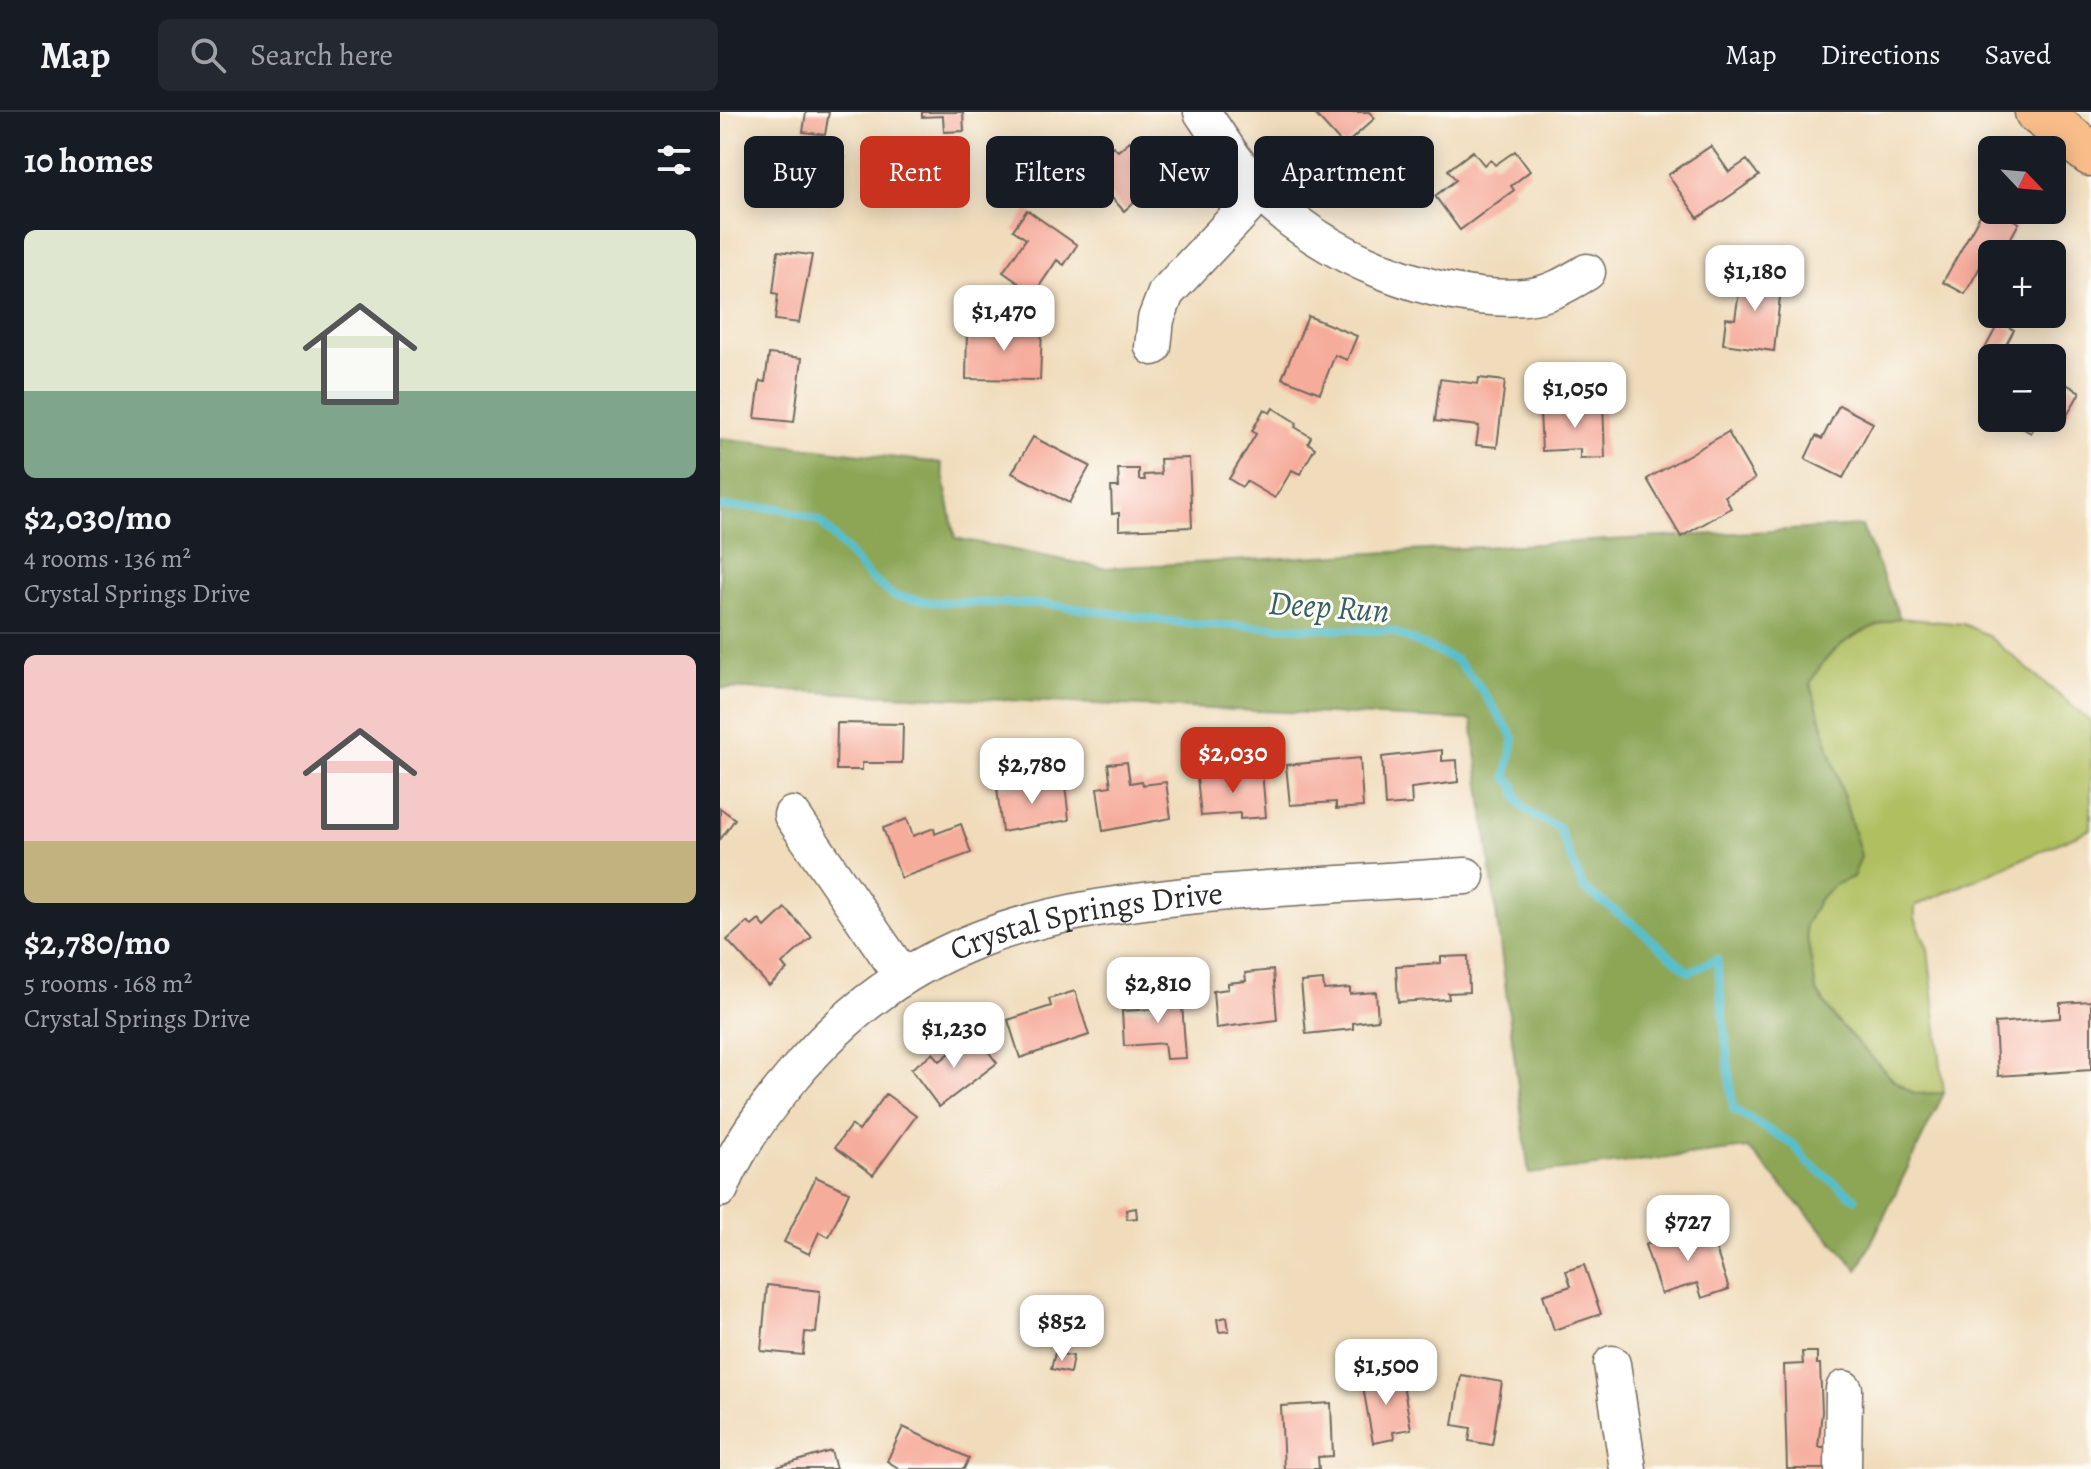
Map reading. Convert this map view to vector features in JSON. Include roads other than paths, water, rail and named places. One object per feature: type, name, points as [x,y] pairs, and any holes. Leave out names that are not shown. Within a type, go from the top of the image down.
[{"type":"main road","points":[[2037,112],[2091,154]]},
{"type":"street","points":[[1202,112],[1254,183]]},
{"type":"street","points":[[1153,347],[1156,319],[1166,293],[1182,272],[1254,199]]},
{"type":"street","points":[[1280,208],[1341,250],[1388,273],[1437,287],[1486,297],[1528,297],[1559,289],[1587,272]]},
{"type":"street","points":[[792,815],[903,977]]},
{"type":"street","name":"Crystal Springs Drive","points":[[721,1186],[766,1108],[807,1058],[844,1023],[903,977],[997,931],[1084,908],[1275,888],[1466,876]]},
{"type":"street","points":[[1612,1364],[1628,1469]]},
{"type":"street","points":[[1843,1469],[1844,1389]]},
{"type":"waterway","name":"Deep Run","points":[[720,507],[780,508],[820,521],[870,578],[894,596],[930,602],[1046,604],[1189,624],[1391,631],[1456,660],[1479,686],[1514,738],[1506,778],[1515,785],[1523,807],[1558,827],[1584,889],[1636,926],[1689,972],[1717,959],[1733,1109],[1794,1145],[1808,1163],[1855,1198]]}]
